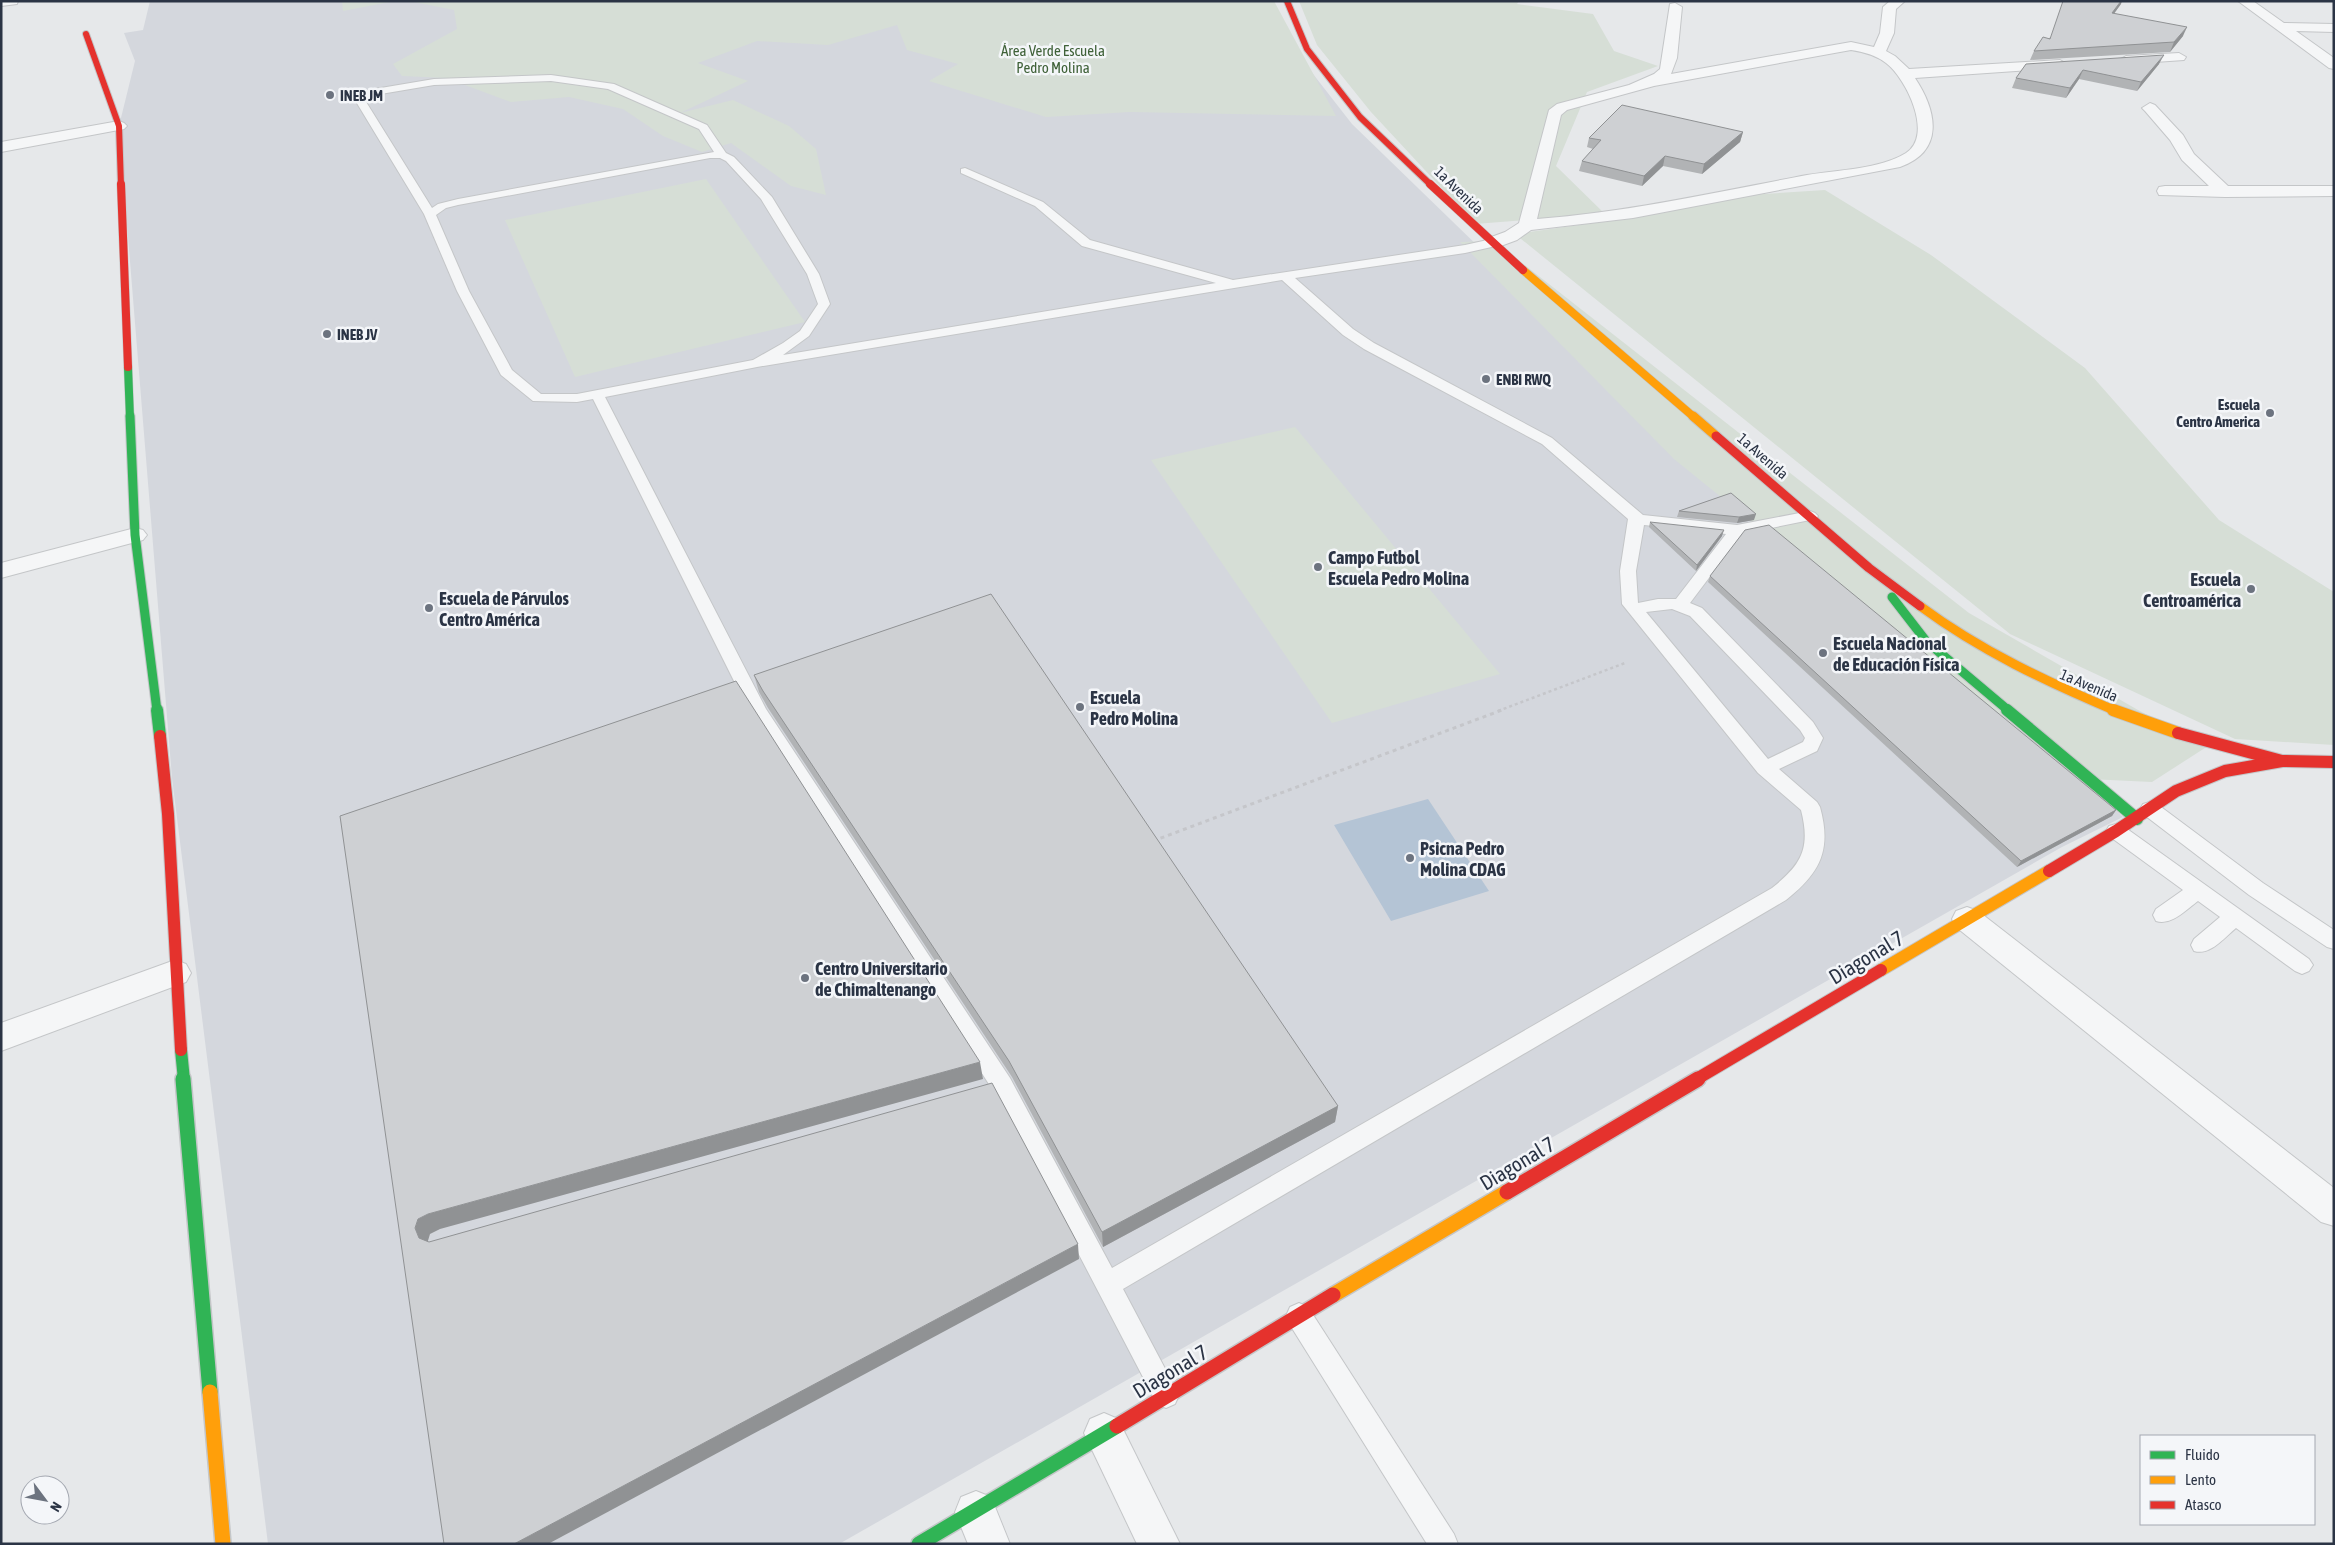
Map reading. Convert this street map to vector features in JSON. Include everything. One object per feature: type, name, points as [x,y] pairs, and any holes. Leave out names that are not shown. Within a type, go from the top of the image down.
[{"type":"street","points":[[1,2],[12,1]]},
{"type":"street","name":"1a Avenida","points":[[1287,1],[1307,50],[1360,117],[1492,243],[1869,568],[1949,628],[1986,651],[2038,679],[2154,726],[2282,761],[2334,762]]},
{"type":"street","points":[[1878,52],[1887,40],[1890,27],[1887,15],[1890,7],[1899,1]]},
{"type":"street","points":[[2244,1],[2334,65]]},
{"type":"street","points":[[1651,82],[1666,72],[1670,60],[1675,7]]},
{"type":"street","points":[[2280,27],[2334,28]]},
{"type":"street","points":[[86,34],[119,126],[135,535],[165,779],[174,973],[223,1544]]},
{"type":"street","points":[[1492,243],[1511,236],[1527,225],[1576,222],[1666,209],[1871,169],[1913,156],[1920,149],[1925,138],[1924,120],[1918,93],[1895,60],[1878,52],[1851,46],[1651,82],[1562,106],[1554,113],[1527,225]]},
{"type":"street","points":[[2111,61],[2180,57]]},
{"type":"street","points":[[1904,74],[2072,64]]},
{"type":"street","points":[[2150,108],[2177,138],[2188,157],[2225,192]]},
{"type":"street","points":[[1,147],[119,126]]},
{"type":"street","points":[[2165,191],[2334,191]]},
{"type":"street","points":[[2314,192],[2328,207]]},
{"type":"street","points":[[1,571],[135,535]]},
{"type":"street","points":[[1869,568],[1926,641],[2144,814]]},
{"type":"street","name":"Diagonal 7","points":[[919,1544],[983,1528],[1104,1433],[2116,831],[2176,791],[2225,771],[2282,761]]},
{"type":"street","points":[[1967,919],[2334,1210]]},
{"type":"street","points":[[1,1037],[174,973]]},
{"type":"street","points":[[1104,1433],[1115,1460],[1159,1544]]},
{"type":"lane","points":[[722,155],[702,127],[610,86],[551,78],[434,82],[357,95],[430,214],[463,291],[506,372],[538,398],[577,398],[757,364],[1233,284],[1465,249],[1492,243]]},
{"type":"lane","points":[[430,214],[442,206],[458,202],[710,155],[722,155],[730,159],[766,197],[813,274],[824,304],[815,323],[796,342],[757,364]]},
{"type":"lane","points":[[965,171],[1038,204],[1086,243],[1233,284]]},
{"type":"lane","points":[[1286,277],[1348,332],[1370,346],[1547,441],[1622,504],[1636,519],[1737,530],[1810,516]]},
{"type":"lane","points":[[597,394],[758,711],[993,1088],[1108,1284],[1166,1395]]},
{"type":"lane","points":[[1108,1284],[1779,894],[1798,880],[1811,861],[1815,844],[1810,807],[1765,768],[1630,604],[1626,588],[1628,561],[1636,532],[1636,519]]},
{"type":"lane","points":[[1681,604],[1737,530]]},
{"type":"lane","points":[[1634,610],[1665,602],[1681,604],[1696,612],[1807,726],[1814,738],[1810,746],[1765,768]]},
{"type":"lane","points":[[2144,814],[2334,941]]},
{"type":"lane","points":[[2116,831],[2302,965]]},
{"type":"lane","points":[[2163,915],[2197,891]]},
{"type":"lane","points":[[2201,944],[2235,917]]},
{"type":"lane","points":[[1299,1316],[1444,1544]]},
{"type":"path","points":[[1144,844],[1625,663]]},
{"type":"shaded area","name":"Escuela Pedro Molina","points":[[150,1],[1269,1],[1292,47],[1352,124],[1484,252],[2123,817],[2062,847],[839,1544],[268,1544],[172,778],[119,126],[135,61],[124,33],[143,30]]},
{"type":"green space","points":[[342,1],[395,1],[343,11]]},
{"type":"green space","name":"Área Verde Escuela Pedro Molina","points":[[409,1],[1274,1],[1336,116],[1130,112],[1046,117],[929,81],[958,64],[907,50],[897,25],[828,45],[757,41],[698,63],[748,81],[680,113],[733,100],[789,126],[816,149],[826,195],[791,186],[731,143],[702,152],[663,136],[623,109],[569,97],[511,102],[446,78],[402,76],[393,64],[457,29],[454,10]]},
{"type":"green space","points":[[1299,1],[1519,1],[1517,4],[1593,14],[1614,51],[1658,66],[1587,92],[1556,166],[1605,214],[1475,224],[1371,112],[1317,45]]},
{"type":"green space","points":[[706,179],[805,322],[575,377],[505,220]]},
{"type":"green space","points":[[1825,190],[1931,255],[2085,368],[2219,520],[2334,592],[2334,745],[2235,739],[2010,634],[1515,234],[1642,216],[1749,195]]},
{"type":"green space","points":[[1494,241],[1969,613],[2138,710],[2208,746],[2152,782],[2068,778],[1674,459],[1460,242]]},
{"type":"green space","name":"Campo Futbol Escuela Pedro Molina","points":[[1295,427],[1500,674],[1332,723],[1151,460]]},
{"type":"water","name":"Psicna Pedro Molina CDAG","points":[[1428,799],[1489,891],[1391,921],[1334,825]]},
{"type":"building","points":[[2063,1],[2121,1],[2112,13],[2187,27],[2174,42],[2034,51],[2043,37],[2050,39]]},
{"type":"building","points":[[2164,55],[2141,82],[2083,70],[2070,88],[2016,78],[2026,64]]},
{"type":"building","points":[[1622,105],[1743,132],[1704,164],[1665,156],[1644,176],[1582,161],[1601,140],[1589,138]]},
{"type":"building","points":[[1731,493],[1756,514],[1739,517],[1679,511]]},
{"type":"building","points":[[1650,522],[1724,530],[1697,565]]},
{"type":"building","points":[[1769,525],[2116,810],[2021,861],[1710,576],[1745,530]]},
{"type":"building","points":[[991,594],[1338,1106],[1102,1232],[1009,1061],[754,675]]},
{"type":"building","name":"Centro Universitario de Chimaltenango","points":[[736,681],[980,1062],[428,1214],[418,1219],[415,1228],[419,1238],[429,1242],[992,1083],[1078,1244],[514,1544],[444,1544],[340,816]]},
{"type":"traffic: fast","points":[[128,367],[135,535],[160,736]]},
{"type":"traffic: fast","points":[[1892,597],[1926,641],[2137,819]]},
{"type":"traffic: fast","points":[[181,1050],[210,1392]]},
{"type":"traffic: fast","points":[[919,1544],[1117,1426]]},
{"type":"traffic: slow","points":[[1523,270],[1716,436]]},
{"type":"traffic: slow","points":[[1920,606],[1963,636],[2028,673],[2119,712],[2178,733]]},
{"type":"traffic: slow","points":[[1881,970],[2049,871]]},
{"type":"traffic: slow","points":[[1333,1295],[1507,1192]]},
{"type":"traffic: slow","points":[[210,1392],[223,1544]]},
{"type":"traffic: jam","points":[[1287,1],[1307,49],[1360,117],[1492,243],[1523,270]]},
{"type":"traffic: jam","points":[[86,34],[119,126],[128,367]]},
{"type":"traffic: jam","points":[[1716,436],[1869,568],[1920,606]]},
{"type":"traffic: jam","points":[[2178,733],[2282,761],[2334,762]]},
{"type":"traffic: jam","points":[[160,736],[168,814],[181,1050]]},
{"type":"traffic: jam","points":[[2049,871],[2116,831],[2176,791],[2225,771],[2282,761]]},
{"type":"traffic: jam","points":[[1507,1192],[1881,970]]},
{"type":"traffic: jam","points":[[1117,1426],[1333,1295]]},
{"type":"place","name":"INEB JM","points":[[330,95]]},
{"type":"place","name":"INEB JV","points":[[327,334]]},
{"type":"place","name":"ENBI RWQ","points":[[1486,379]]},
{"type":"place","name":"Escuela Centro America","points":[[2270,413]]},
{"type":"place","name":"Campo Futbol Escuela Pedro Molina","points":[[1318,567]]},
{"type":"place","name":"Escuela Centroamérica","points":[[2251,589]]},
{"type":"place","name":"Escuela de Párvulos Centro América","points":[[429,608]]},
{"type":"place","name":"Escuela Nacional de Educación Física","points":[[1823,653]]},
{"type":"place","name":"Escuela Pedro Molina","points":[[1080,707]]},
{"type":"place","name":"Psicna Pedro Molina CDAG","points":[[1410,858]]},
{"type":"place","name":"Centro Universitario de Chimaltenango","points":[[805,978]]}]
